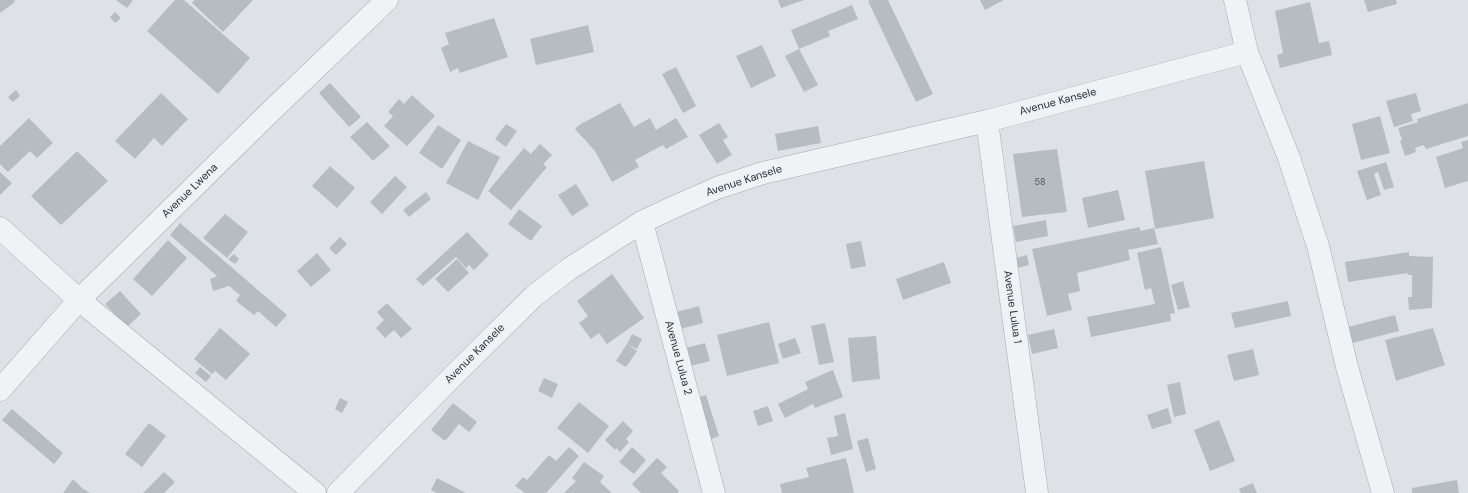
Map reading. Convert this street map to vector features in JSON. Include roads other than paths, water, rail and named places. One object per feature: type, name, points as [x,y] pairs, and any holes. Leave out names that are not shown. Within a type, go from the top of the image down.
[{"type":"street","name":"Avenue Lwena","points":[[0,390],[80,300],[267,115],[388,0]]},
{"type":"street","points":[[1235,0],[1247,52],[1289,158],[1314,232],[1347,367],[1383,493]]},
{"type":"street","name":"Avenue Kansele","points":[[338,493],[534,296],[569,268],[642,222],[717,188],[763,173],[987,121],[1247,52]]},
{"type":"street","name":"Avenue Lulua 1","points":[[987,121],[1037,493]]},
{"type":"street","name":"Avenue Lulua 2","points":[[642,222],[714,493]]},
{"type":"street","points":[[0,228],[80,300],[315,493]]}]
